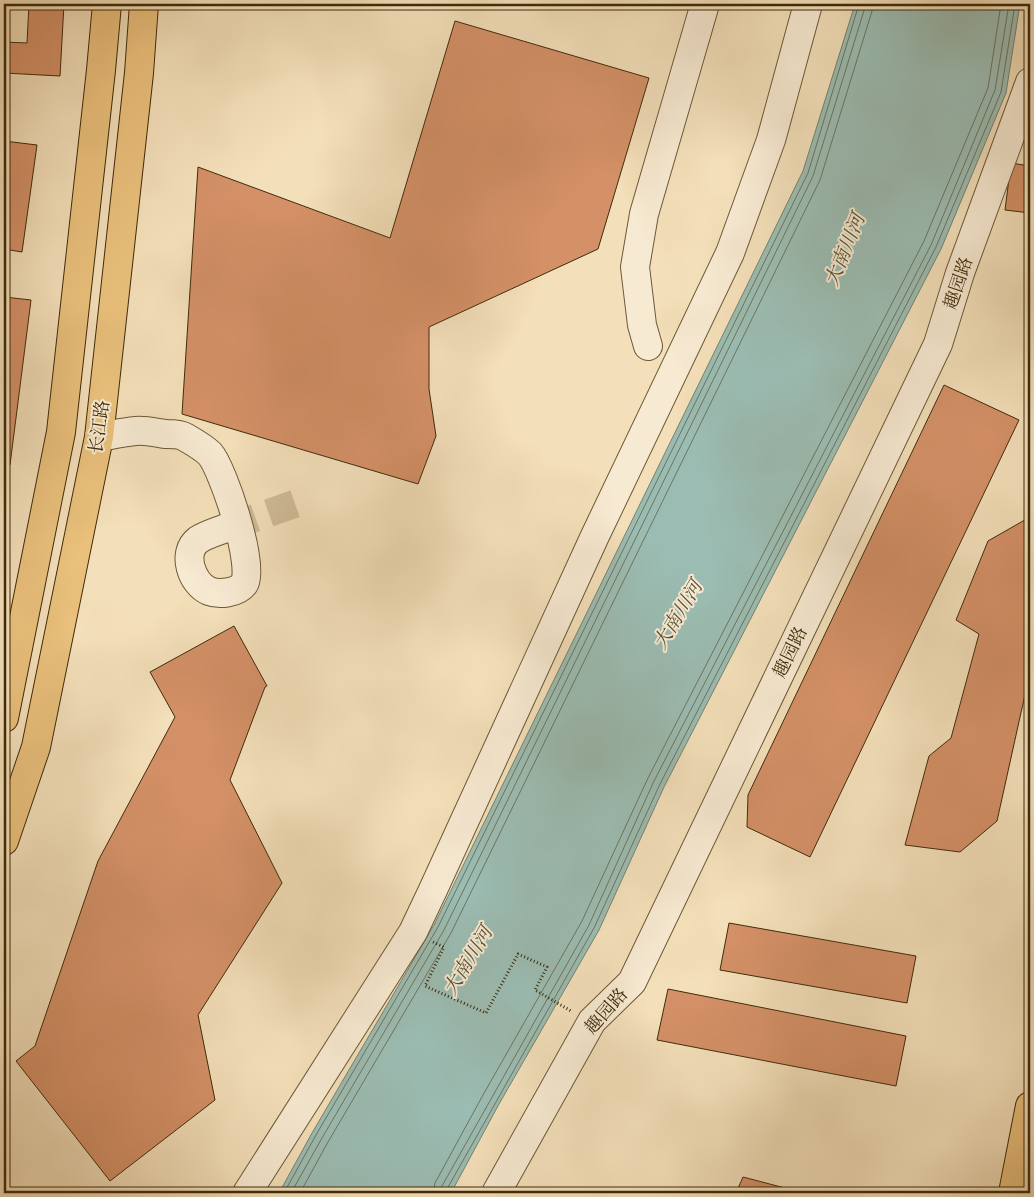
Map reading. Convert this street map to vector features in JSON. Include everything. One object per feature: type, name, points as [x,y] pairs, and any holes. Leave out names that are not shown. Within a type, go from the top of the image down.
[{"type":"main road","name":"长江路","points":[[4,718],[61,432],[107,4]]},
{"type":"main road","name":"长江路","points":[[4,842],[36,747],[98,438],[139,73],[144,4]]},
{"type":"main road","points":[[1013,1193],[1030,1106]]},
{"type":"street","points":[[648,346],[642,325],[635,266],[644,214],[705,4]]},
{"type":"street","points":[[247,1193],[412,932],[428,900],[594,538],[730,253],[772,140],[808,4]]},
{"type":"street","name":"趣园路","points":[[496,1193],[592,1021],[632,982],[938,344],[960,273],[1030,82]]},
{"type":"street","points":[[98,438],[138,430],[183,436],[210,454],[225,483],[242,536],[247,563],[247,579],[244,585],[232,591],[219,594],[208,591],[198,584],[189,560],[196,542],[207,535],[229,527]]},
{"type":"path","points":[[430,940],[444,947],[425,986],[486,1013],[518,954],[547,967],[535,990],[560,1005]]},
{"type":"water","name":"大南川河","points":[[855,4],[1020,4],[1006,93],[941,249],[664,787],[599,930],[499,1104],[451,1193],[279,1193],[434,925],[803,171]]},
{"type":"building","points":[[29,4],[64,4],[60,76],[4,73],[4,42],[27,43]]},
{"type":"building","points":[[455,21],[649,78],[598,249],[429,327],[429,389],[436,436],[418,484],[182,414],[198,167],[390,238]]},
{"type":"building","points":[[4,141],[37,145],[22,252],[4,249]]},
{"type":"building","points":[[1011,163],[1030,166],[1030,213],[1005,210]]},
{"type":"building","points":[[4,297],[31,300],[10,465],[4,464]]},
{"type":"building","points":[[944,385],[1019,420],[810,857],[747,827],[748,795]]},
{"type":"building","points":[[1030,517],[1030,672],[997,821],[960,852],[905,845],[929,756],[951,738],[979,634],[956,620],[988,541]]},
{"type":"building","points":[[234,626],[267,686],[230,780],[282,883],[198,1015],[215,1100],[110,1181],[16,1061],[35,1046],[98,861],[175,717],[150,672]]},
{"type":"building","points":[[729,923],[916,956],[907,1003],[720,970]]},
{"type":"building","points":[[668,989],[906,1036],[896,1086],[657,1040]]},
{"type":"building","points":[[743,1177],[804,1193],[736,1193]]},
{"type":"tunnel","points":[[229,527],[300,502]]}]
